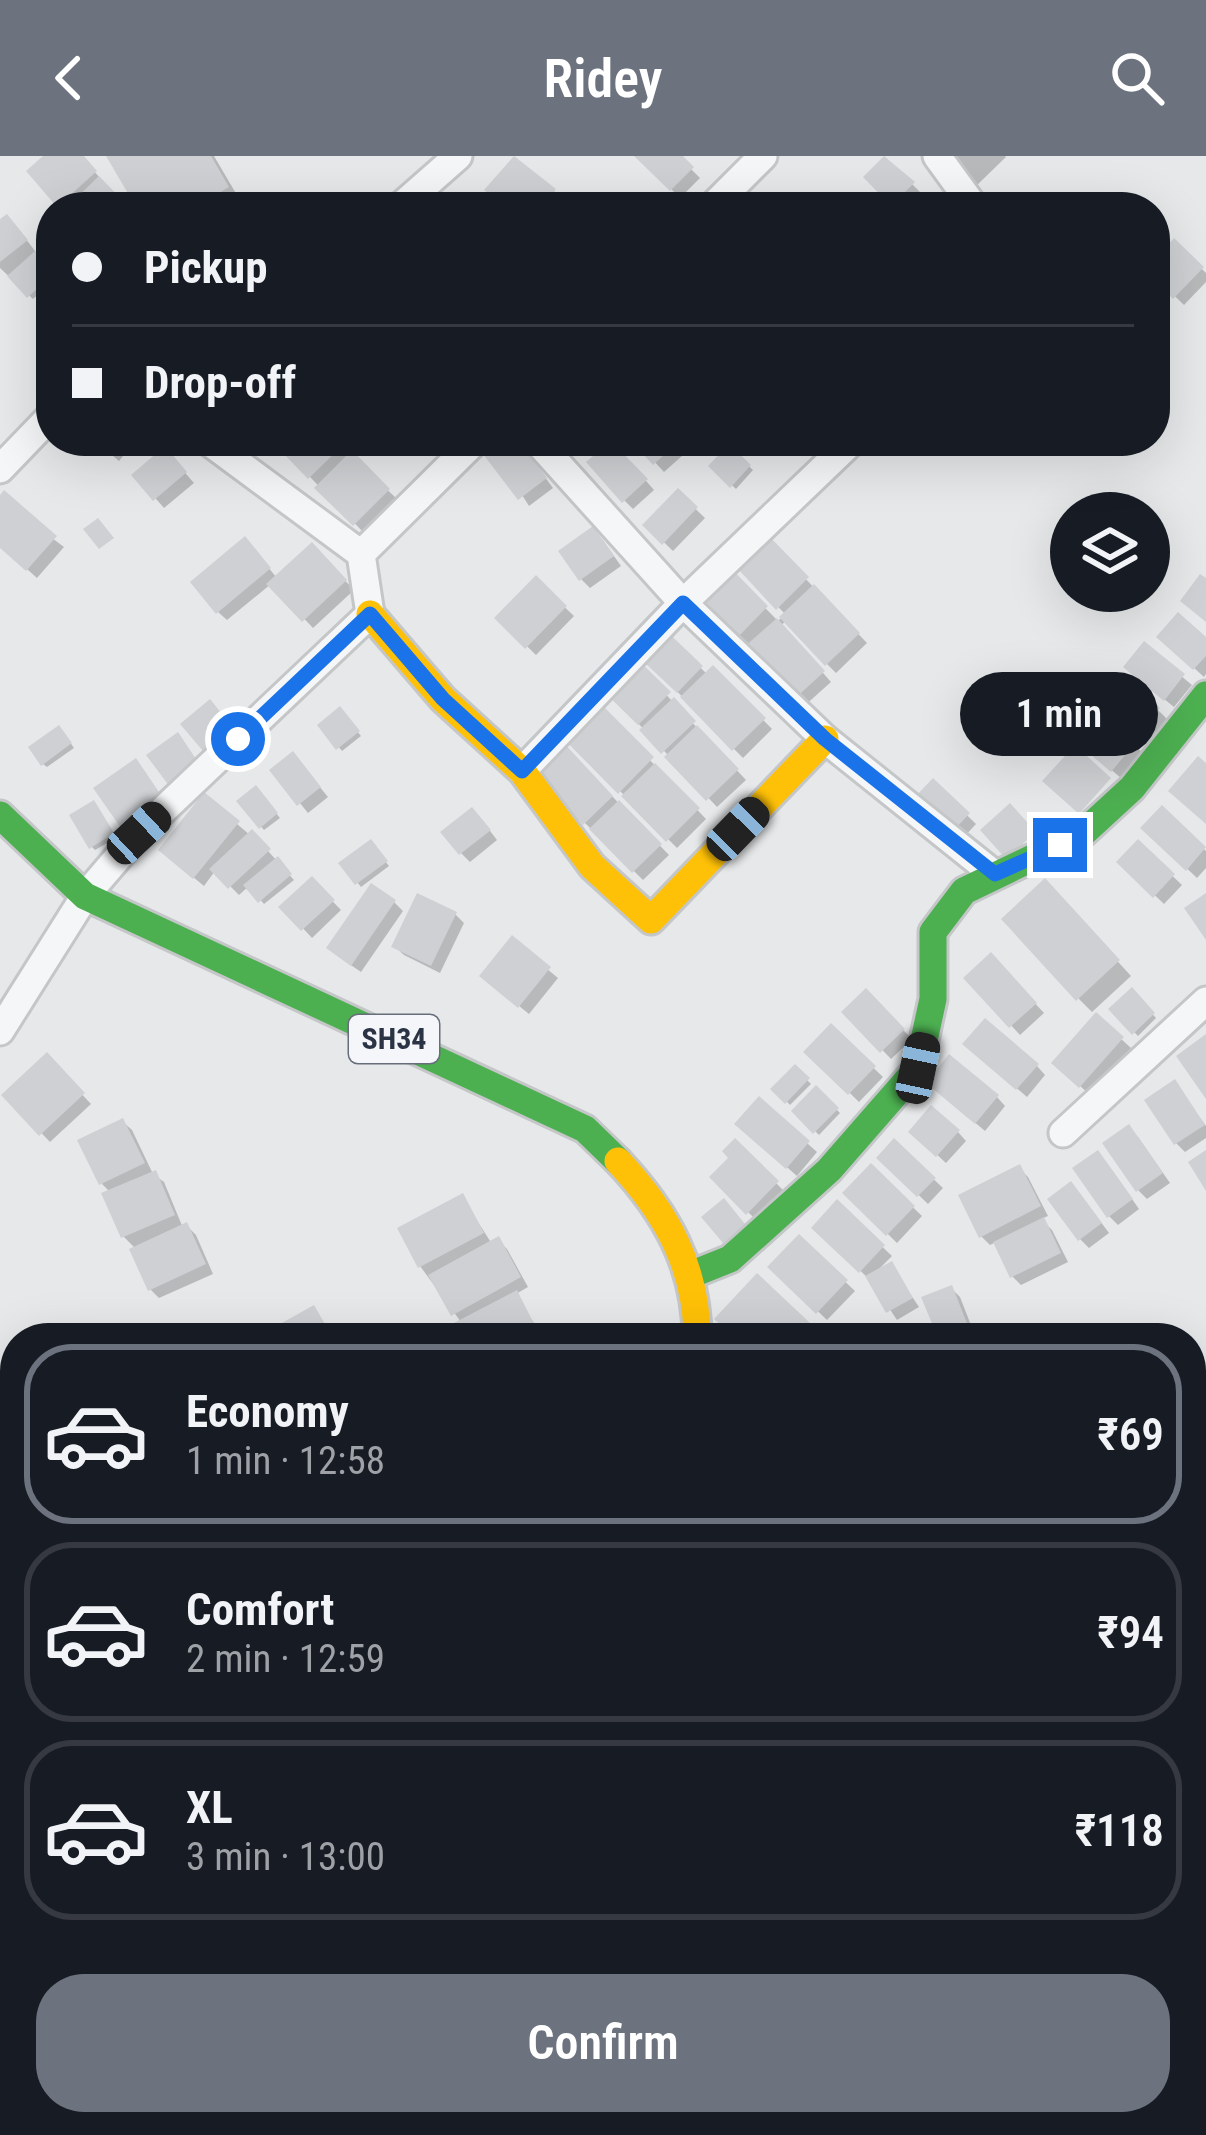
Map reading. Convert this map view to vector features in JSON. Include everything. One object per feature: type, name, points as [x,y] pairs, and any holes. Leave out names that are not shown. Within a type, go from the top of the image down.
[{"type":"street","points":[[417,192],[458,156]]},
{"type":"street","points":[[727,192],[763,156]]},
{"type":"street","points":[[937,156],[963,192]]},
{"type":"street","points":[[0,469],[36,432]]},
{"type":"street","points":[[228,456],[361,554],[370,614],[443,699],[522,771],[592,866],[651,920],[825,739]]},
{"type":"street","points":[[361,554],[460,456]]},
{"type":"street","points":[[551,456],[683,603],[825,739],[995,874]]},
{"type":"street","points":[[522,771],[683,603],[836,456]]},
{"type":"street","points":[[0,1030],[85,896],[139,833],[370,614]]},
{"type":"street","points":[[690,1275],[730,1259],[829,1170],[918,1068],[932,999],[933,932],[964,891],[1082,834],[1132,788],[1206,695]]},
{"type":"street","name":"SH34","points":[[0,814],[85,896],[585,1129],[625,1166],[676,1233],[690,1275],[695,1323]]},
{"type":"street","points":[[1063,1133],[1206,1001]]},
{"type":"building","points":[[43,156],[84,156],[97,171],[74,192],[44,192],[26,171]]},
{"type":"building","points":[[106,156],[211,156],[229,187],[221,192],[127,192]]},
{"type":"building","points":[[514,156],[556,189],[553,192],[484,190]]},
{"type":"building","points":[[634,156],[683,156],[694,167],[670,191]]},
{"type":"building","points":[[884,156],[915,182],[905,192],[877,192],[863,177]]},
{"type":"building","points":[[99,176],[114,192],[82,192]]},
{"type":"building","points":[[7,214],[28,240],[0,262],[0,219]]},
{"type":"building","points":[[1174,238],[1204,267],[1173,299],[1170,296],[1170,242]]},
{"type":"building","points":[[36,252],[36,290],[27,298],[7,276]]},
{"type":"building","points":[[153,456],[173,456],[187,472],[153,501],[131,475]]},
{"type":"building","points":[[286,456],[332,456],[308,479]]},
{"type":"building","points":[[346,456],[358,456],[390,489],[353,526],[314,488]]},
{"type":"building","points":[[485,456],[530,456],[547,478],[518,500]]},
{"type":"building","points":[[593,456],[626,456],[648,479],[622,503],[586,462]]},
{"type":"building","points":[[718,456],[742,456],[751,465],[730,488],[708,466]]},
{"type":"building","points":[[678,488],[698,507],[662,545],[642,525]]},
{"type":"building","points":[[4,490],[57,536],[26,571],[0,548],[0,495]]},
{"type":"building","points":[[98,518],[114,538],[99,549],[83,529]]},
{"type":"building","points":[[757,524],[809,577],[776,610],[725,555]]},
{"type":"building","points":[[593,526],[614,556],[579,581],[558,551]]},
{"type":"building","points":[[245,536],[271,568],[216,614],[190,582]]},
{"type":"building","points":[[312,542],[347,580],[302,622],[266,584]]},
{"type":"building","points":[[718,555],[768,606],[736,639],[685,588]]},
{"type":"building","points":[[1200,574],[1206,578],[1206,622],[1180,601]]},
{"type":"building","points":[[536,575],[567,606],[525,649],[494,618]]},
{"type":"building","points":[[814,584],[860,633],[825,666],[779,617]]},
{"type":"building","points":[[1178,612],[1206,637],[1206,656],[1193,670],[1156,637]]},
{"type":"building","points":[[777,618],[825,671],[791,702],[743,648]]},
{"type":"building","points":[[655,620],[703,666],[677,693],[629,648]]},
{"type":"building","points":[[1144,641],[1185,674],[1164,701],[1123,667]]},
{"type":"building","points":[[630,652],[671,692],[638,725],[597,685]]},
{"type":"building","points":[[713,665],[766,718],[732,751],[680,697]]},
{"type":"building","points":[[1121,675],[1160,708],[1136,737],[1097,705]]},
{"type":"building","points":[[586,689],[654,757],[618,794],[550,725]]},
{"type":"building","points":[[674,697],[696,721],[661,754],[639,730]]},
{"type":"building","points":[[210,699],[238,734],[209,758],[180,724]]},
{"type":"building","points":[[340,706],[360,731],[336,750],[317,725]]},
{"type":"building","points":[[1094,706],[1136,742],[1111,772],[1069,736]]},
{"type":"building","points":[[59,725],[72,743],[41,766],[28,747]]},
{"type":"building","points":[[697,725],[739,769],[706,801],[664,757]]},
{"type":"building","points":[[550,728],[613,796],[583,825],[519,757]]},
{"type":"building","points":[[178,732],[200,765],[170,787],[146,755]]},
{"type":"building","points":[[1075,745],[1111,778],[1079,814],[1042,781]]},
{"type":"building","points":[[293,751],[321,787],[297,806],[269,770]]},
{"type":"building","points":[[1198,756],[1206,763],[1206,824],[1168,791]]},
{"type":"building","points":[[136,758],[163,798],[121,828],[93,788]]},
{"type":"building","points":[[655,763],[700,808],[666,842],[621,796]]},
{"type":"building","points":[[933,778],[970,813],[953,831],[915,797]]},
{"type":"building","points":[[256,785],[278,813],[259,829],[236,801]]},
{"type":"building","points":[[204,792],[240,821],[193,879],[158,850]]},
{"type":"building","points":[[94,800],[114,833],[89,849],[69,815]]},
{"type":"building","points":[[619,800],[662,844],[632,873],[589,829]]},
{"type":"building","points":[[1010,803],[1036,832],[1006,859],[980,830]]},
{"type":"building","points":[[1162,805],[1206,847],[1186,871],[1140,828]]},
{"type":"building","points":[[472,807],[491,830],[459,855],[440,832]]},
{"type":"building","points":[[252,829],[271,849],[228,889],[209,869]]},
{"type":"building","points":[[371,839],[388,861],[355,885],[338,863]]},
{"type":"building","points":[[1138,839],[1175,874],[1153,898],[1116,862]]},
{"type":"building","points":[[278,856],[292,874],[258,903],[243,885]]},
{"type":"building","points":[[312,876],[335,900],[301,931],[278,907]]},
{"type":"building","points":[[1045,878],[1120,960],[1076,1001],[1001,919]]},
{"type":"building","points":[[371,883],[396,900],[351,966],[326,948]]},
{"type":"building","points":[[417,893],[457,912],[431,966],[391,947]]},
{"type":"building","points":[[1206,893],[1206,940],[1184,908]]},
{"type":"building","points":[[512,935],[551,967],[518,1008],[479,976]]},
{"type":"building","points":[[991,952],[1037,1003],[1009,1028],[963,978]]},
{"type":"building","points":[[1132,987],[1155,1013],[1132,1035],[1108,1009]]},
{"type":"building","points":[[866,988],[905,1029],[880,1053],[841,1012]]},
{"type":"building","points":[[1096,1012],[1124,1037],[1079,1088],[1051,1063]]},
{"type":"building","points":[[985,1018],[1039,1064],[1016,1090],[962,1044]]},
{"type":"building","points":[[831,1023],[876,1066],[848,1095],[803,1052]]},
{"type":"building","points":[[1206,1034],[1206,1099],[1176,1056]]},
{"type":"building","points":[[47,1052],[85,1093],[39,1136],[1,1095]]},
{"type":"building","points":[[949,1054],[999,1095],[975,1124],[926,1083]]},
{"type":"building","points":[[795,1064],[810,1078],[785,1104],[770,1089]]},
{"type":"building","points":[[1175,1079],[1205,1125],[1174,1145],[1144,1100]]},
{"type":"building","points":[[816,1085],[839,1108],[813,1134],[791,1111]]},
{"type":"building","points":[[759,1096],[810,1141],[786,1169],[734,1124]]},
{"type":"building","points":[[931,1105],[960,1130],[936,1157],[908,1132]]},
{"type":"building","points":[[123,1118],[145,1163],[99,1185],[77,1140]]},
{"type":"building","points":[[1129,1124],[1163,1173],[1136,1192],[1102,1143]]},
{"type":"building","points":[[735,1138],[779,1181],[746,1215],[709,1177],[728,1158],[722,1151]]},
{"type":"building","points":[[894,1138],[936,1178],[917,1197],[876,1158]]},
{"type":"building","points":[[1098,1150],[1133,1199],[1107,1218],[1072,1168]]},
{"type":"building","points":[[1206,1150],[1206,1191],[1188,1162]]},
{"type":"building","points":[[871,1163],[915,1206],[886,1236],[842,1193]]},
{"type":"building","points":[[1020,1164],[1041,1206],[979,1238],[958,1195]]},
{"type":"building","points":[[156,1170],[175,1215],[121,1238],[101,1193]]},
{"type":"building","points":[[1071,1181],[1102,1223],[1078,1241],[1047,1199]]},
{"type":"building","points":[[463,1193],[484,1233],[418,1268],[397,1228]]},
{"type":"building","points":[[724,1198],[745,1224],[723,1243],[701,1217]]},
{"type":"building","points":[[837,1199],[885,1245],[859,1273],[811,1228]]},
{"type":"building","points":[[1044,1217],[1061,1253],[1010,1278],[993,1242]]},
{"type":"building","points":[[187,1222],[206,1264],[148,1291],[129,1249]]},
{"type":"building","points":[[799,1234],[848,1280],[816,1314],[767,1267]]},
{"type":"building","points":[[499,1236],[521,1277],[451,1316],[428,1275]]},
{"type":"building","points":[[892,1261],[913,1298],[886,1313],[865,1276]]},
{"type":"building","points":[[757,1273],[810,1323],[718,1323],[714,1319]]},
{"type":"building","points":[[952,1285],[967,1323],[932,1323],[921,1297]]},
{"type":"building","points":[[517,1290],[534,1323],[454,1323]]},
{"type":"building","points":[[314,1305],[324,1323],[282,1323]]},
{"type":"traffic: fast","points":[[690,1275],[730,1259],[829,1170],[918,1068],[933,999],[933,932],[964,891],[1082,834],[1132,788],[1206,695]]},
{"type":"traffic: fast","points":[[0,815],[85,896],[585,1129],[618,1161]]},
{"type":"traffic: slow","points":[[370,614],[443,699],[522,771],[592,866],[651,920],[825,739]]},
{"type":"traffic: slow","points":[[618,1161],[651,1200],[676,1242],[696,1323]]},
{"type":"route","points":[[238,739],[370,614],[443,699],[522,771],[683,603],[825,739],[995,874],[1060,845]]}]
